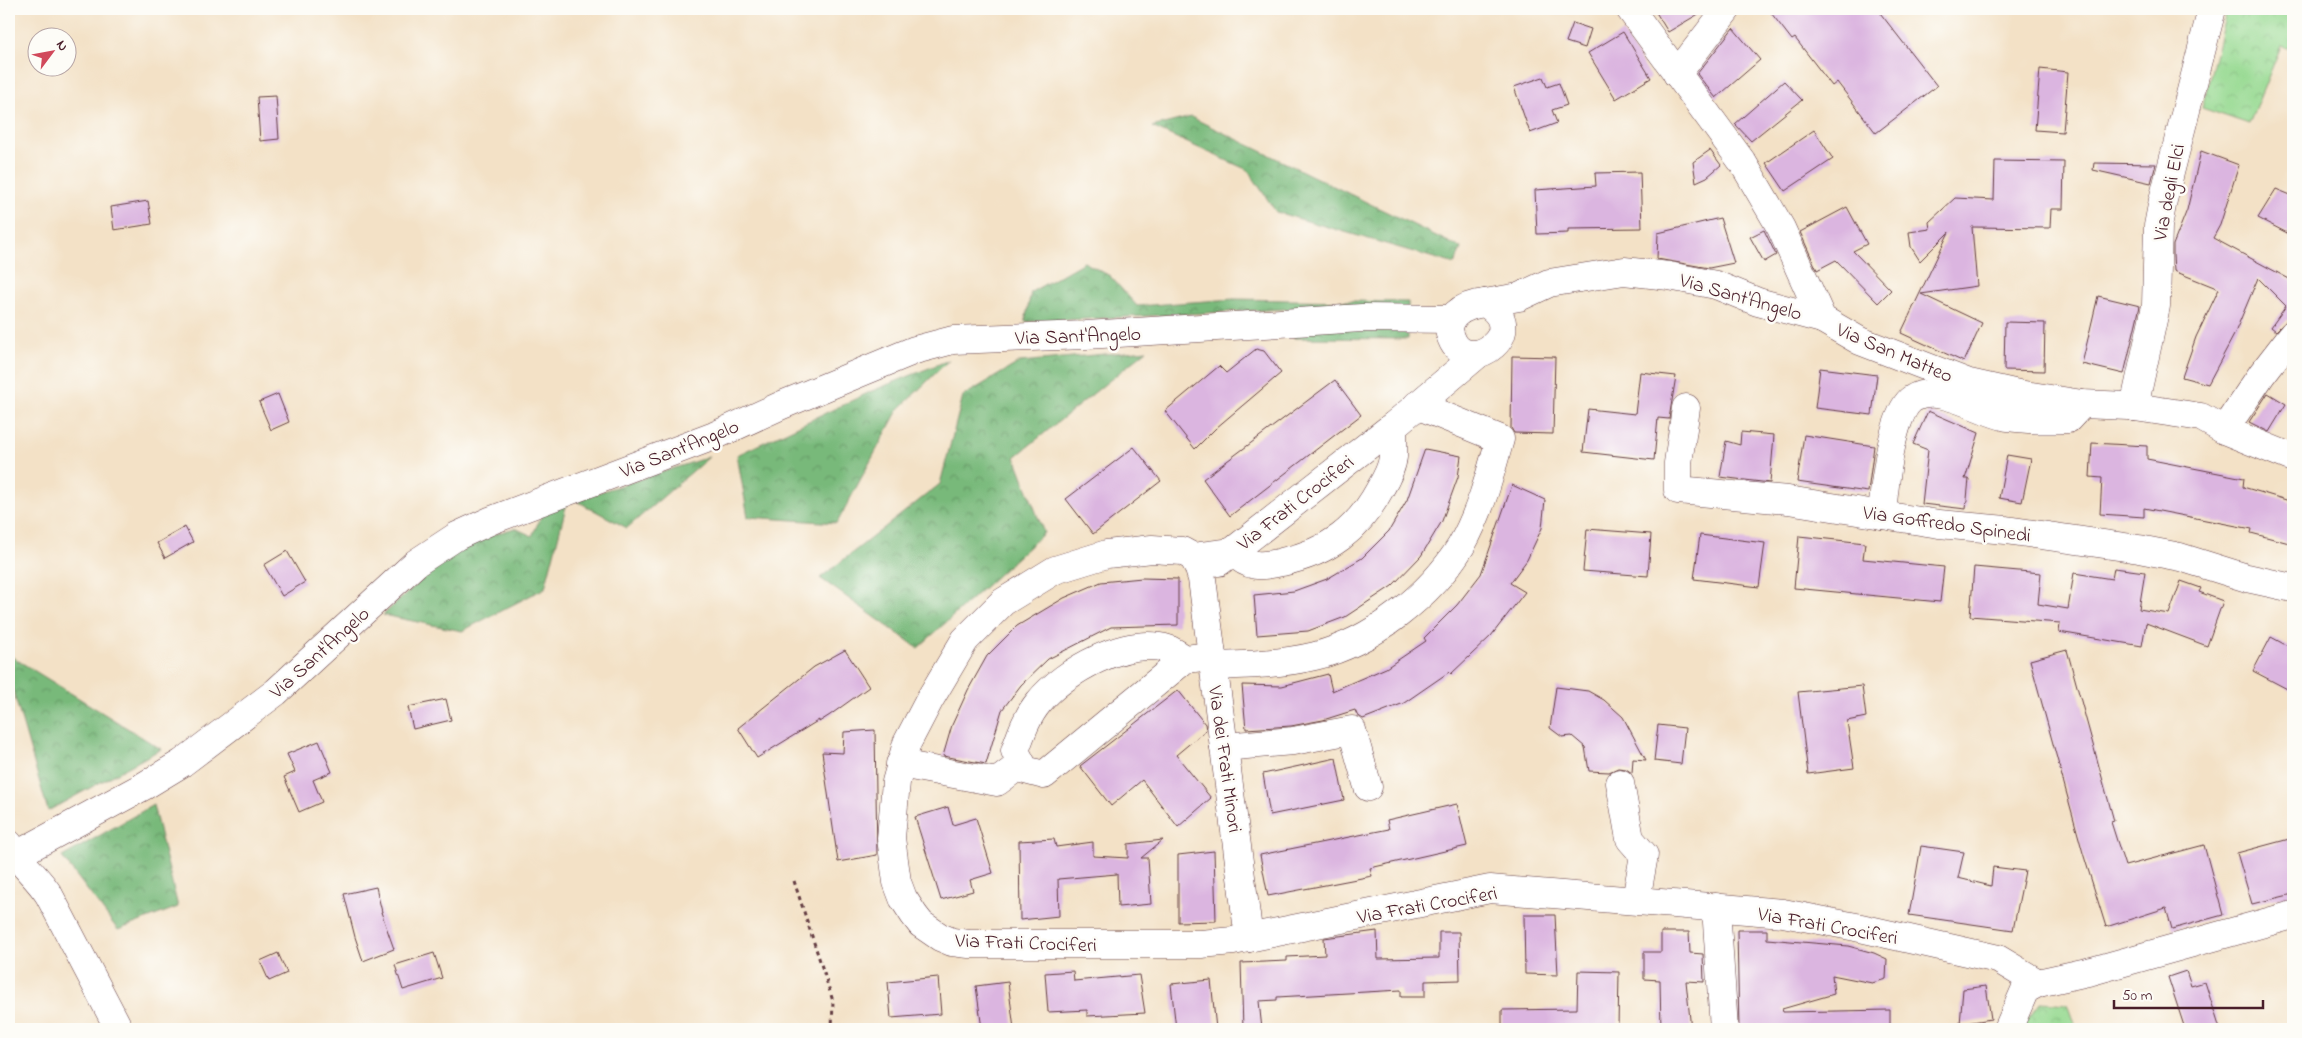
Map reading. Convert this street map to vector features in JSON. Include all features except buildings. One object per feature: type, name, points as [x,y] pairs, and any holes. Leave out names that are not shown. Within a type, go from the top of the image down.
[{"type":"street","name":"Via San Matteo","points":[[1630,9],[1743,163],[1792,249],[1822,319],[1860,341],[1951,378],[2018,394],[2082,404],[2134,407],[2201,417],[2224,430],[2293,458]]},
{"type":"street","points":[[1677,74],[1726,9]]},
{"type":"street","name":"Via degli Elci","points":[[2134,407],[2156,306],[2158,226],[2163,200],[2212,9]]},
{"type":"street","name":"Via Sant'Angelo","points":[[11,853],[144,786],[182,763],[254,710],[416,563],[457,536],[492,520],[714,436],[782,405],[915,350],[953,340],[1096,335],[1362,318],[1451,328],[1465,306],[1519,297],[1549,283],[1624,271],[1669,276],[1716,285],[1765,304],[1822,319]]},
{"type":"street","points":[[1451,328],[1453,343],[1464,353],[1477,355],[1494,344],[1525,301],[1549,283]]},
{"type":"street","points":[[1485,303],[1498,312],[1503,323],[1503,329]]},
{"type":"street","points":[[1185,659],[1052,770],[1044,775],[1032,773],[1025,770],[1021,764],[1015,751],[1022,731],[1038,703],[1063,678],[1089,662],[1113,653],[1142,647],[1168,649],[1185,659],[1256,665],[1317,656],[1342,647],[1392,618],[1414,602],[1438,578],[1461,545],[1475,517],[1500,439],[1426,397],[1446,369],[1451,328]]},
{"type":"street","points":[[2224,430],[2262,374],[2293,334]]},
{"type":"street","name":"Via Frati Crociferi","points":[[1477,355],[1393,426],[1212,567],[1198,568],[1182,551],[1152,549],[1107,554],[1055,570],[1002,602],[965,640],[911,734],[900,764],[894,791],[892,824],[894,869],[903,898],[921,924],[940,937],[952,942],[970,944],[1201,944],[1249,938],[1490,889],[1783,913],[1838,923],[1998,959],[2038,983]]},
{"type":"street","points":[[1882,515],[1885,477],[1899,417],[1904,406],[1912,399],[1924,394],[1935,394],[1958,399],[2005,416],[2052,420],[2068,419],[2082,404]]},
{"type":"street","name":"Via Goffredo Spinedi","points":[[1686,408],[1678,463],[1678,490],[1788,500],[1938,524],[2006,530],[2139,549],[2180,557],[2247,578],[2293,588]]},
{"type":"street","points":[[1233,552],[1243,562],[1256,565],[1271,564],[1309,556],[1359,523],[1387,476],[1393,457],[1393,426]]},
{"type":"street","name":"Via dei Frati Minori","points":[[1198,568],[1213,661],[1249,938]]},
{"type":"street","points":[[1224,747],[1293,741],[1352,730],[1368,787]]},
{"type":"street","points":[[900,764],[997,782],[1021,764]]},
{"type":"street","points":[[1620,783],[1630,838],[1644,854],[1636,900]]},
{"type":"street","points":[[11,853],[39,880],[52,900],[119,1029]]},
{"type":"street","points":[[1716,907],[1724,1029]]},
{"type":"street","points":[[2008,1029],[2025,990],[2038,983],[2092,971],[2293,915]]},
{"type":"path","points":[[794,881],[834,1001],[832,1029]]},
{"type":"green space","points":[[2227,9],[2293,9],[2293,50],[2281,46],[2249,124],[2202,108]]},
{"type":"green space","points":[[1191,117],[1461,248],[1455,264],[1276,212],[1248,170],[1152,127]]},
{"type":"green space","points":[[1084,262],[1110,276],[1137,306],[1234,299],[1408,302],[1408,339],[1294,338],[1286,309],[1025,322],[1031,292]]},
{"type":"green space","points":[[1147,350],[1015,457],[1044,533],[918,648],[820,578],[940,484],[963,396],[1020,362]]},
{"type":"green space","points":[[949,360],[898,410],[837,523],[748,517],[737,455],[872,391]]},
{"type":"green space","points":[[709,457],[627,528],[575,500]]},
{"type":"green space","points":[[568,499],[545,588],[462,631],[383,615],[461,544],[515,528],[532,536],[545,508]]},
{"type":"green space","points":[[9,655],[161,749],[48,811],[9,677]]},
{"type":"green space","points":[[153,805],[178,907],[118,930],[62,857]]},
{"type":"green space","points":[[2041,1002],[2067,1004],[2076,1029],[2023,1029],[2027,1020]]}]
